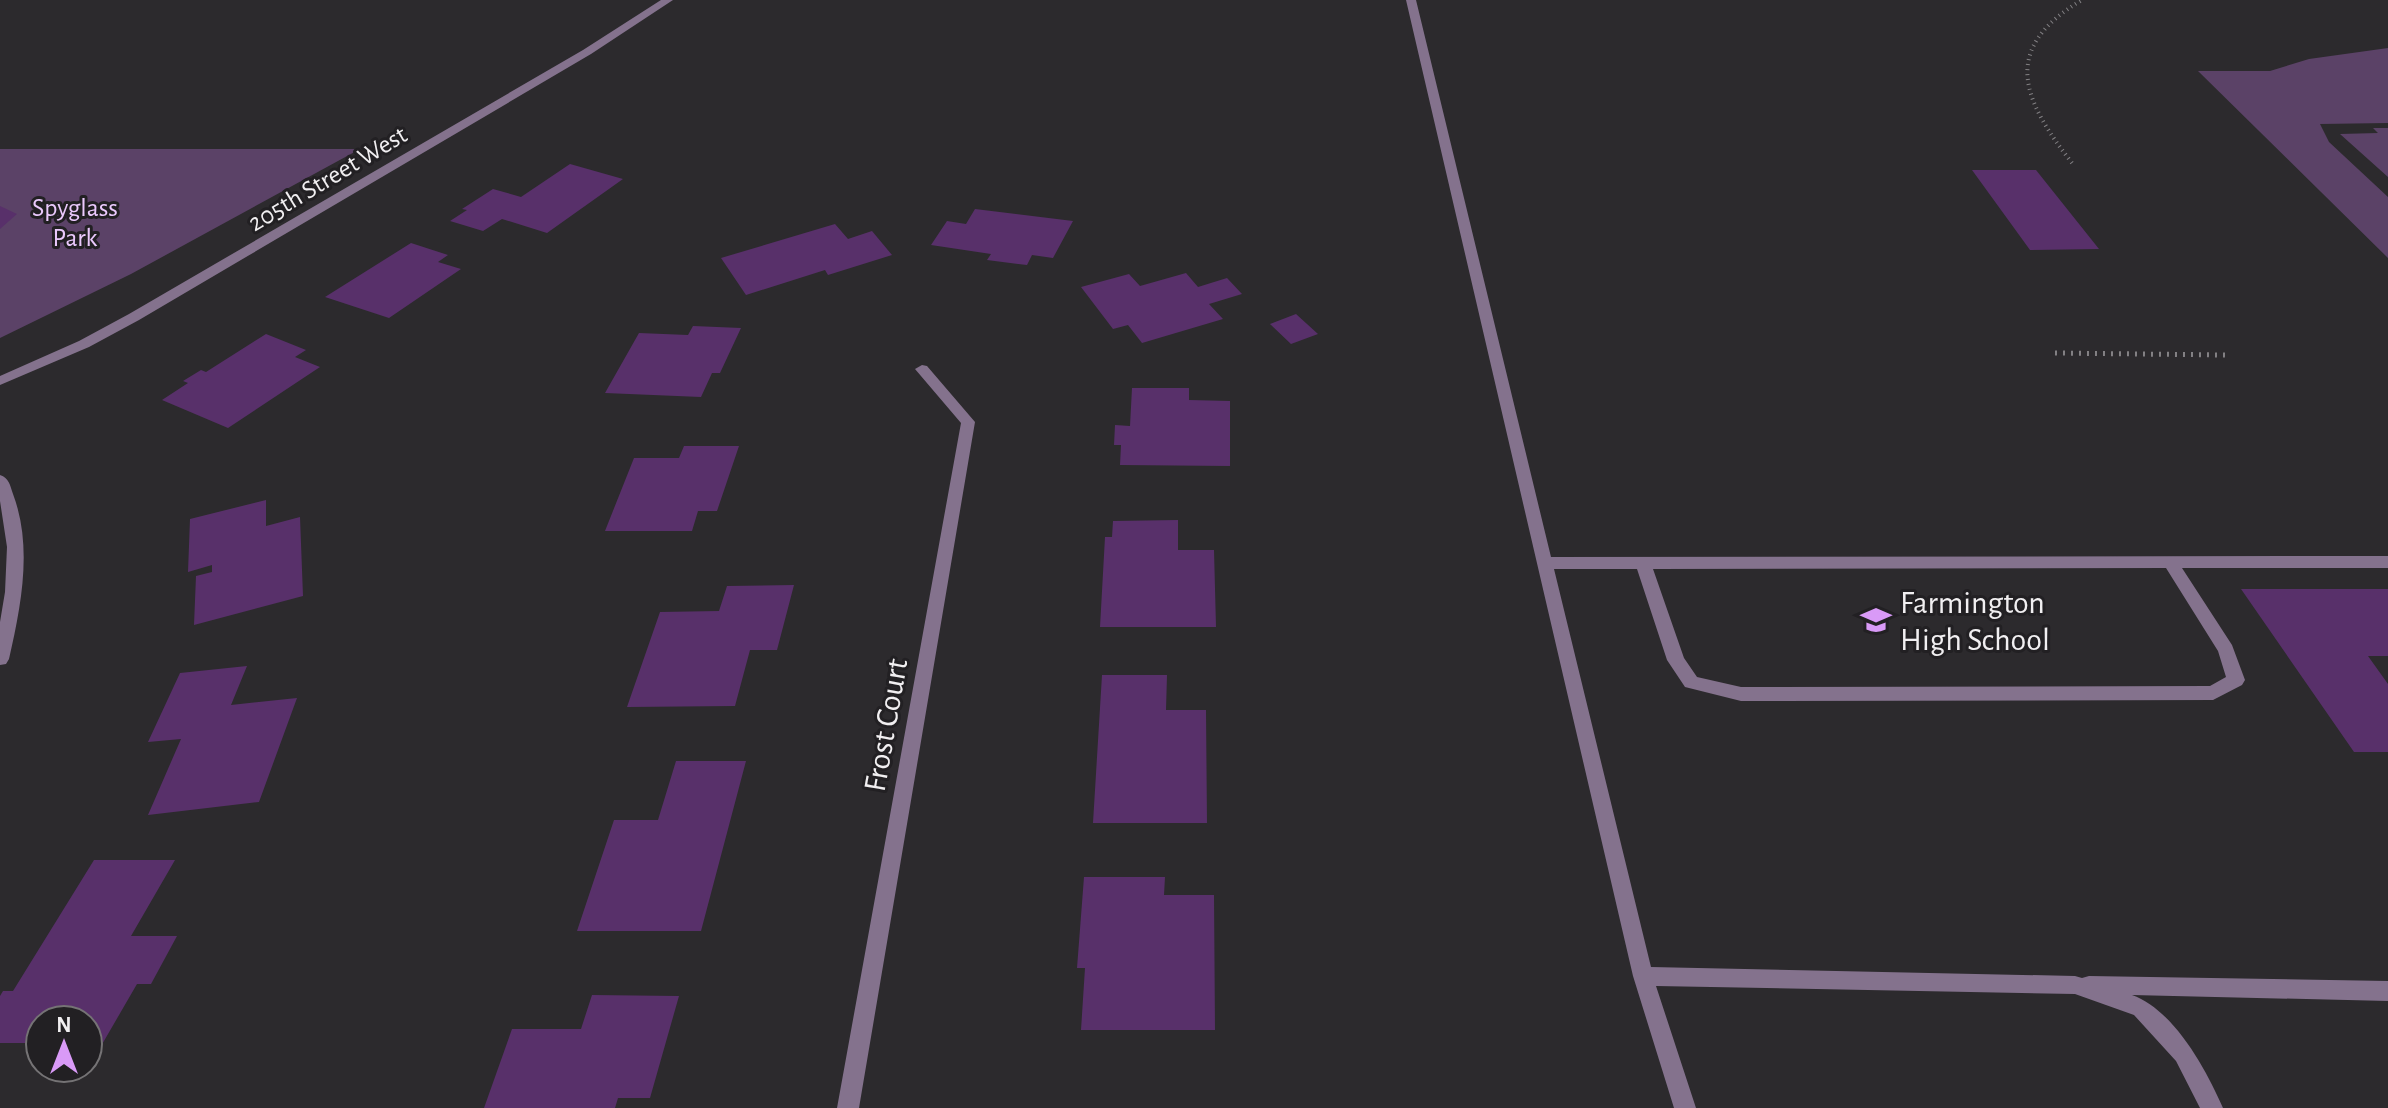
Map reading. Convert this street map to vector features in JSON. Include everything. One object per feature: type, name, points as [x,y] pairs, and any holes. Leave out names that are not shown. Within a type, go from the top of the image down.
[{"type":"street","name":"205th Street West","points":[[0,381],[84,344],[134,317],[587,52],[668,0]]},
{"type":"street","points":[[1411,0],[1643,976],[1685,1108]]},
{"type":"street","name":"Frost Court","points":[[848,1108],[968,422],[922,369]]},
{"type":"street","points":[[0,480],[18,552],[15,589],[0,659]]},
{"type":"street","points":[[1643,563],[1676,660],[1691,682],[1741,694],[2213,693],[2236,680],[2226,650],[2170,562]]},
{"type":"street","points":[[1546,563],[2388,562]]},
{"type":"street","points":[[1643,976],[2388,991]]},
{"type":"street","points":[[2075,985],[2141,1008],[2184,1054],[2212,1108]]},
{"type":"path","points":[[2072,163],[2043,125],[2026,77],[2039,36],[2069,7],[2082,0]]},
{"type":"path","points":[[2055,353],[2225,355]]},
{"type":"green space","points":[[2388,48],[2388,123],[2320,124],[2329,142],[2388,197],[2388,258],[2198,71],[2270,71],[2309,59]]},
{"type":"green space","points":[[2373,128],[2388,128],[2388,177],[2340,134],[2378,133]]},
{"type":"green space","name":"Spyglass Park","points":[[0,149],[360,149],[131,274],[0,338]]},
{"type":"building","points":[[570,164],[623,179],[547,233],[502,219],[483,231],[450,221],[467,210],[462,209],[493,189],[521,197]]},
{"type":"building","points":[[1972,170],[2036,170],[2099,249],[2030,250]]},
{"type":"building","points":[[0,206],[17,214],[0,229]]},
{"type":"building","points":[[975,209],[1073,221],[1053,258],[1032,255],[1027,265],[987,260],[991,254],[931,245],[947,221],[966,224]]},
{"type":"building","points":[[835,224],[848,239],[872,231],[892,255],[828,275],[825,270],[746,295],[721,258]]},
{"type":"building","points":[[411,243],[448,255],[438,262],[461,269],[389,318],[325,297]]},
{"type":"building","points":[[1186,273],[1198,287],[1227,278],[1242,294],[1209,304],[1223,319],[1142,343],[1128,325],[1113,329],[1081,287],[1129,274],[1140,286]]},
{"type":"building","points":[[1296,314],[1318,334],[1291,344],[1270,324]]},
{"type":"building","points":[[693,326],[741,328],[720,373],[712,373],[701,397],[605,393],[639,333],[688,335]]},
{"type":"building","points":[[266,334],[306,350],[295,357],[320,367],[228,428],[162,400],[188,383],[183,381],[201,370],[206,372]]},
{"type":"building","points":[[1132,388],[1189,388],[1189,400],[1230,401],[1230,466],[1120,465],[1121,445],[1114,445],[1115,425],[1130,426]]},
{"type":"building","points":[[684,446],[739,446],[717,511],[698,511],[692,531],[605,531],[634,458],[679,458]]},
{"type":"building","points":[[266,500],[266,526],[300,517],[303,596],[194,625],[196,576],[212,572],[212,565],[188,572],[190,519]]},
{"type":"building","points":[[1178,520],[1178,550],[1214,550],[1216,627],[1100,627],[1105,537],[1112,537],[1113,521]]},
{"type":"building","points":[[794,585],[777,650],[750,650],[735,706],[627,707],[660,612],[719,611],[727,586]]},
{"type":"building","points":[[2241,589],[2388,589],[2388,656],[2368,656],[2388,684],[2388,752],[2354,752]]},
{"type":"building","points":[[247,666],[231,705],[297,698],[259,802],[148,815],[181,739],[148,742],[180,673]]},
{"type":"building","points":[[1102,675],[1167,675],[1166,710],[1206,710],[1207,823],[1093,823]]},
{"type":"building","points":[[676,761],[746,761],[701,931],[577,931],[614,820],[658,820]]},
{"type":"building","points":[[94,860],[175,860],[131,936],[177,936],[151,984],[137,984],[104,1041],[104,1004],[24,1004],[24,1043],[0,1043],[0,996],[3,991],[13,991]]},
{"type":"building","points":[[1084,877],[1165,877],[1164,895],[1214,895],[1215,1030],[1081,1030],[1085,968],[1077,968]]},
{"type":"building","points":[[592,995],[679,996],[650,1098],[618,1098],[615,1108],[484,1108],[512,1029],[581,1029]]},
{"type":"place","name":"Farmington High School","points":[[1876,620]]}]
